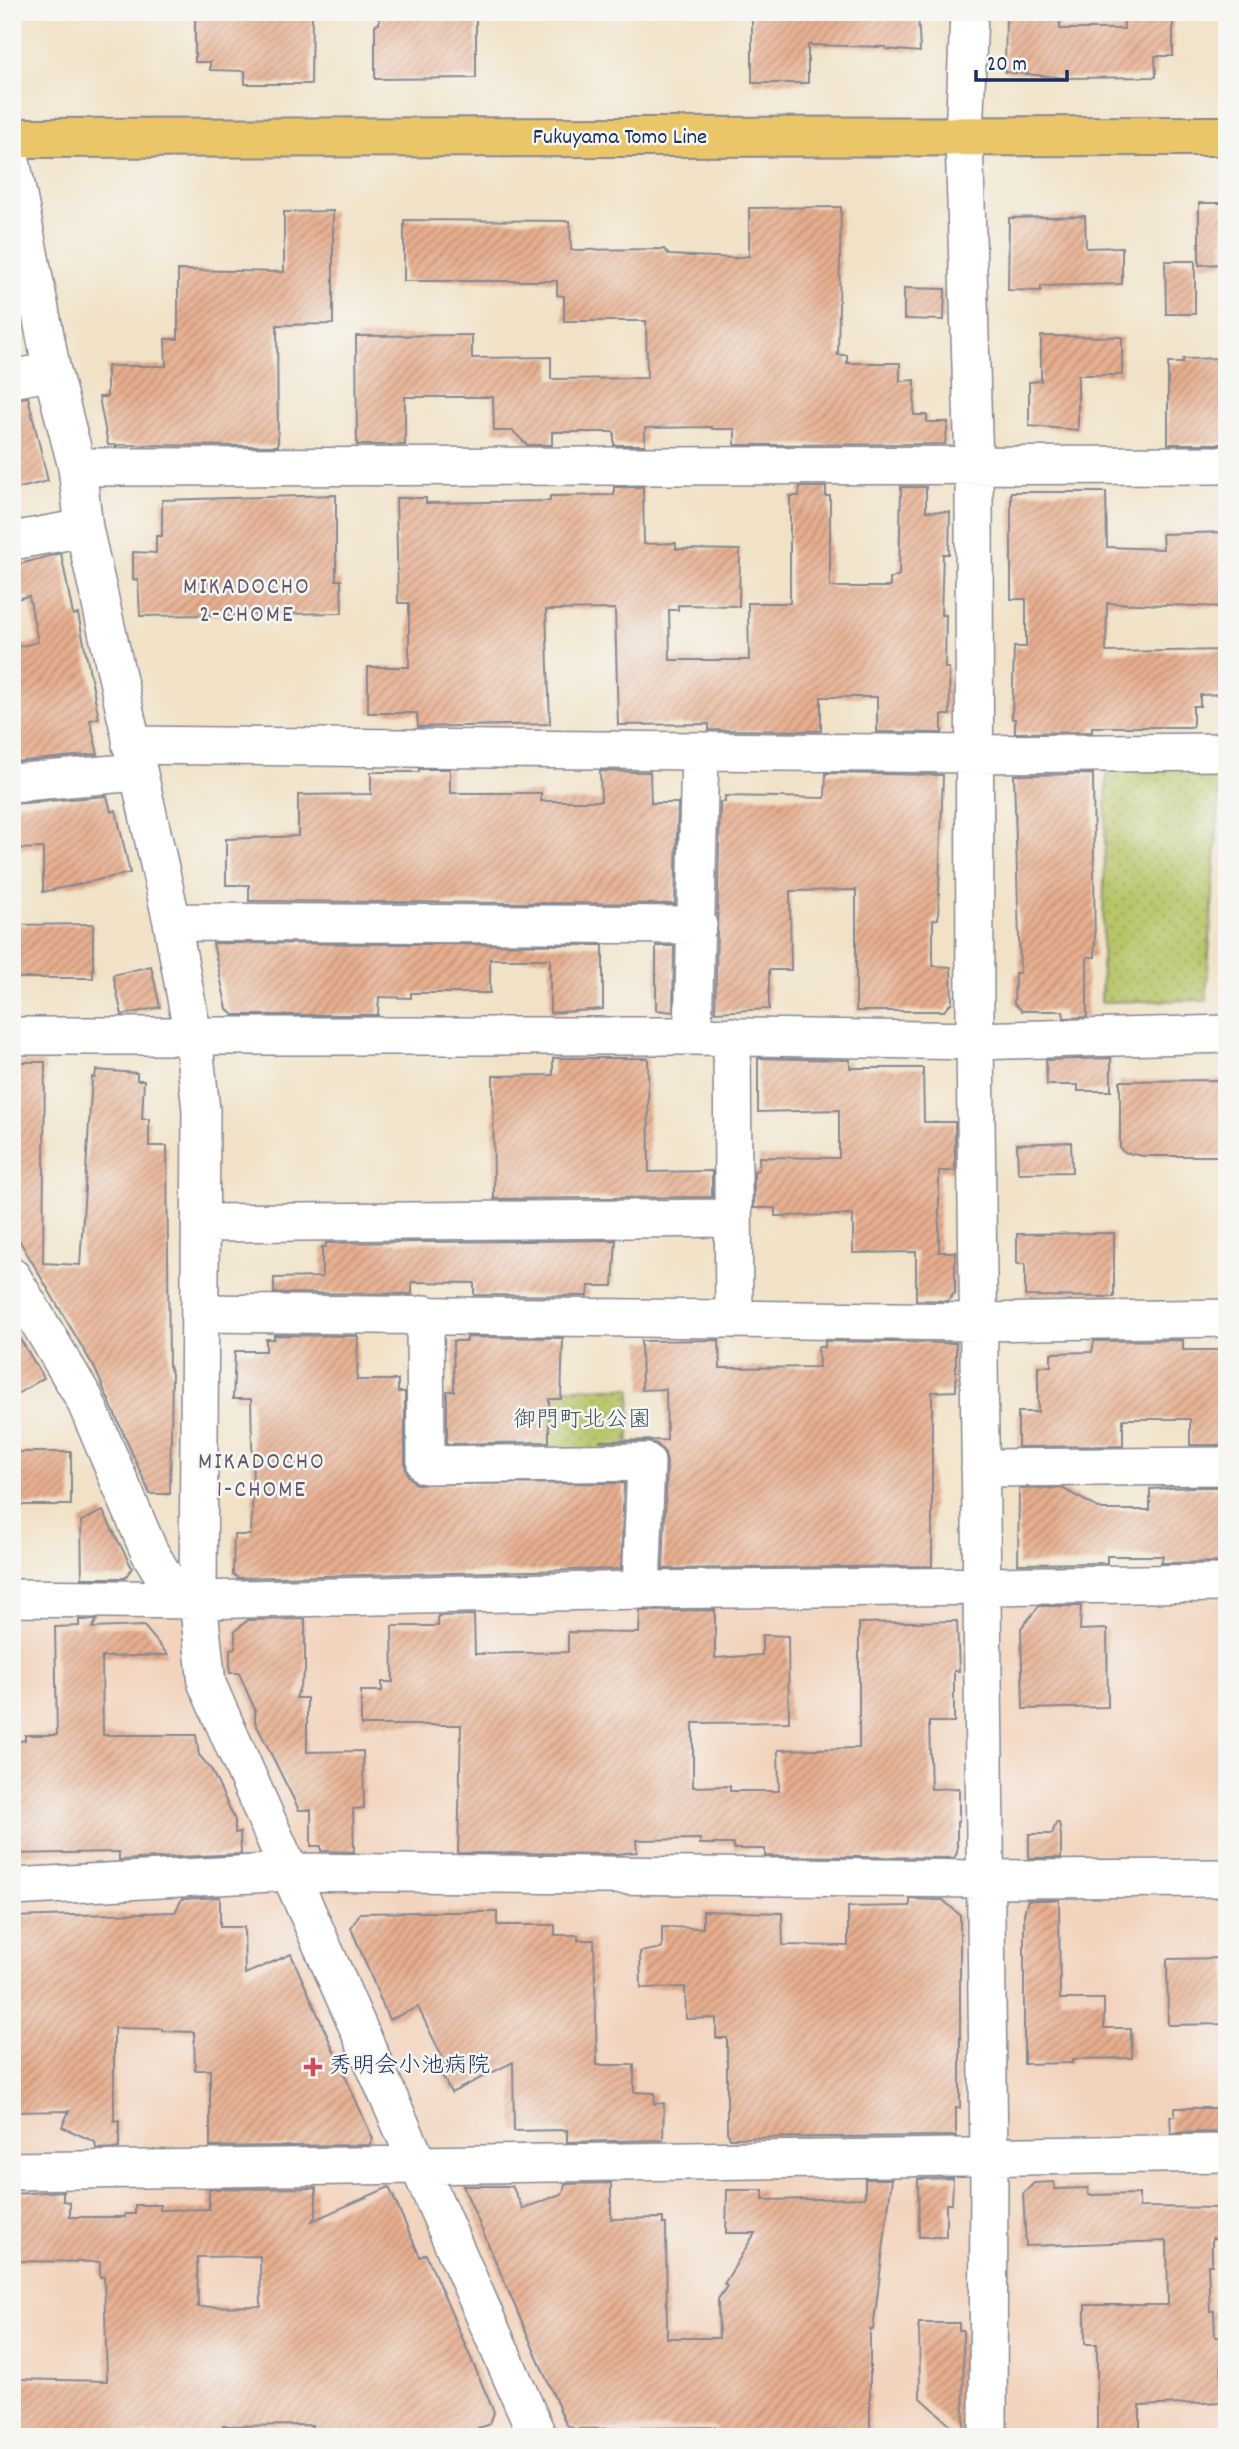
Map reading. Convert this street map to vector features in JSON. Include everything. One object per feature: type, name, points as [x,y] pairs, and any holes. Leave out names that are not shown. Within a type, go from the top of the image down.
[{"type":"main road","name":"Fukuyama Tomo Line","points":[[12,138],[1227,136]]},
{"type":"street","points":[[969,12],[964,137],[974,466],[975,1041],[983,1879],[989,2157],[988,2437]]},
{"type":"street","points":[[12,165],[52,371],[77,467],[84,528],[172,922],[193,1036],[201,1110],[198,1600],[207,1684],[538,2437]]},
{"type":"street","points":[[12,379],[52,371]]},
{"type":"street","points":[[77,467],[1227,465]]},
{"type":"street","points":[[12,541],[84,528]]},
{"type":"street","points":[[693,1036],[698,925],[700,751]]},
{"type":"street","points":[[12,783],[134,758],[700,751],[974,754],[1227,752]]},
{"type":"street","points":[[172,922],[698,925]]},
{"type":"street","points":[[12,1036],[732,1036],[975,1041],[1227,1034]]},
{"type":"street","points":[[732,1036],[734,1319]]},
{"type":"street","points":[[201,1223],[733,1218]]},
{"type":"street","points":[[12,1277],[84,1398],[149,1551],[166,1580],[198,1600]]},
{"type":"street","points":[[201,1313],[979,1322],[1227,1318]]},
{"type":"street","points":[[425,1314],[426,1465],[646,1462],[642,1590]]},
{"type":"street","points":[[980,1468],[1227,1466]]},
{"type":"street","points":[[12,1598],[198,1600],[642,1590],[1227,1583]]},
{"type":"street","points":[[12,1887],[290,1872],[983,1879],[1227,1878]]},
{"type":"street","points":[[12,2171],[1227,2154]]},
{"type":"shaded area","points":[[1227,1599],[1227,2437],[12,2437],[12,1611]]},
{"type":"green space","points":[[1221,766],[1206,1000],[1101,1002],[1107,767]]},
{"type":"green space","name":"御門町北公園","points":[[542,1388],[631,1388],[628,1454],[529,1453]]},
{"type":"building","points":[[195,12],[312,12],[311,84],[245,84],[245,71],[210,70],[210,62],[195,62]]},
{"type":"building","points":[[379,12],[476,12],[476,78],[375,79],[375,25],[379,24]]},
{"type":"building","points":[[752,12],[918,12],[920,52],[886,47],[808,45],[808,83],[752,83]]},
{"type":"building","points":[[1006,12],[1060,12],[1060,29],[1124,29],[1123,12],[1173,12],[1173,56],[1155,56],[1156,77],[1066,78],[1005,72]]},
{"type":"building","points":[[1199,203],[1224,203],[1224,264],[1199,265]]},
{"type":"building","points":[[841,207],[838,355],[847,355],[847,363],[900,363],[900,381],[915,380],[914,415],[927,415],[927,422],[948,422],[945,444],[735,445],[735,429],[712,427],[645,428],[645,445],[614,445],[614,432],[552,432],[552,445],[527,445],[513,431],[494,431],[493,397],[405,397],[405,445],[357,445],[356,336],[472,335],[472,358],[551,357],[551,379],[647,378],[646,321],[564,321],[564,296],[557,295],[557,281],[404,281],[404,220],[570,221],[571,250],[664,249],[669,255],[736,258],[749,256],[749,208]]},
{"type":"building","points":[[333,211],[333,324],[277,325],[278,446],[108,445],[99,397],[107,397],[107,366],[166,366],[165,339],[178,339],[178,270],[284,272],[284,212]]},
{"type":"building","points":[[1085,216],[1086,248],[1122,247],[1122,284],[1041,286],[1041,291],[1008,290],[1009,218]]},
{"type":"building","points":[[1165,261],[1195,261],[1195,314],[1166,314]]},
{"type":"building","points":[[904,288],[945,289],[944,320],[904,319]]},
{"type":"building","points":[[1041,336],[1122,337],[1122,375],[1078,375],[1078,430],[1029,426],[1029,382],[1041,381]]},
{"type":"building","points":[[1227,358],[1227,444],[1168,444],[1168,363],[1183,363],[1183,359]]},
{"type":"building","points":[[28,397],[48,481],[12,490],[12,399]]},
{"type":"building","points":[[614,487],[643,487],[644,544],[676,543],[676,549],[740,550],[739,606],[678,605],[678,610],[669,610],[670,660],[749,660],[748,603],[790,603],[790,496],[799,496],[800,487],[826,487],[826,496],[830,496],[830,587],[890,587],[890,579],[899,575],[901,487],[926,487],[926,511],[950,512],[949,554],[943,554],[941,615],[946,615],[945,668],[949,668],[950,715],[942,715],[942,733],[877,732],[877,697],[821,697],[821,731],[709,730],[709,724],[618,725],[615,609],[546,610],[550,724],[418,727],[417,713],[368,713],[368,667],[409,667],[409,603],[398,603],[396,498],[426,498],[426,503],[550,501],[550,496],[614,495]]},
{"type":"building","points":[[1011,492],[1106,492],[1107,547],[1163,549],[1162,534],[1227,532],[1227,607],[1107,603],[1106,652],[1227,650],[1227,694],[1200,695],[1200,706],[1193,706],[1193,727],[1092,727],[1092,732],[1015,733],[1015,719],[1012,719],[1014,647],[1026,647],[1026,599],[1011,599]]},
{"type":"building","points":[[336,495],[336,580],[341,580],[342,613],[140,616],[138,580],[133,580],[133,552],[156,553],[156,536],[162,536],[162,500]]},
{"type":"building","points":[[61,553],[73,615],[78,614],[99,718],[90,720],[98,754],[12,762],[12,648],[38,642],[29,596],[12,600],[12,566]]},
{"type":"building","points":[[419,769],[450,769],[450,793],[541,793],[541,801],[601,801],[600,771],[650,772],[651,803],[678,803],[675,904],[249,901],[249,885],[226,885],[226,839],[298,836],[298,795],[371,794],[371,772],[419,772]]},
{"type":"building","points":[[826,773],[943,775],[938,919],[933,920],[933,966],[951,967],[952,1002],[944,1011],[856,1011],[856,890],[790,891],[791,970],[769,970],[769,1009],[715,1012],[720,802],[725,802],[725,796],[825,798]]},
{"type":"building","points":[[1093,774],[1095,957],[1087,957],[1087,1017],[1064,1018],[1063,1011],[1022,1011],[1014,1003],[1015,973],[1020,973],[1014,775]]},
{"type":"building","points":[[107,796],[111,812],[116,810],[130,873],[43,892],[43,848],[12,849],[12,804]]},
{"type":"building","points":[[93,924],[93,978],[12,978],[12,925]]},
{"type":"building","points":[[213,943],[603,945],[603,1009],[550,1013],[550,959],[490,959],[490,993],[411,993],[411,998],[379,997],[378,1015],[234,1015],[227,1009]]},
{"type":"building","points":[[656,946],[674,946],[673,1012],[656,1010]]},
{"type":"building","points":[[151,966],[160,1007],[122,1015],[113,975]]},
{"type":"building","points":[[553,1058],[648,1058],[649,1172],[712,1171],[712,1197],[494,1199],[493,1076],[553,1075]]},
{"type":"building","points":[[758,1058],[850,1060],[850,1068],[923,1068],[924,1122],[955,1122],[955,1171],[939,1171],[939,1252],[955,1252],[955,1293],[947,1301],[916,1300],[916,1252],[853,1253],[853,1215],[775,1216],[775,1208],[754,1208],[754,1171],[759,1170],[759,1157],[839,1158],[839,1110],[758,1112]]},
{"type":"building","points":[[1111,1058],[1111,1091],[1078,1091],[1078,1085],[1047,1085],[1046,1060]]},
{"type":"building","points":[[12,1062],[45,1062],[43,1263],[80,1265],[92,1077],[95,1078],[96,1070],[137,1073],[137,1080],[144,1080],[142,1119],[149,1119],[149,1146],[167,1146],[169,1366],[172,1374],[170,1494],[150,1494],[95,1369],[12,1228]]},
{"type":"building","points":[[1227,1080],[1227,1156],[1143,1156],[1123,1152],[1120,1148],[1120,1081]]},
{"type":"building","points":[[1071,1142],[1072,1172],[1018,1173],[1017,1144]]},
{"type":"building","points":[[1114,1233],[1114,1297],[1025,1296],[1025,1264],[1017,1264],[1017,1234]]},
{"type":"building","points":[[616,1240],[613,1286],[589,1286],[588,1296],[474,1295],[474,1283],[412,1282],[412,1294],[274,1293],[274,1278],[322,1277],[322,1247],[326,1247],[326,1243]]},
{"type":"building","points":[[12,1326],[44,1378],[12,1397]]},
{"type":"building","points":[[274,1335],[358,1336],[357,1380],[398,1380],[398,1392],[405,1392],[405,1466],[408,1476],[416,1484],[624,1483],[621,1569],[238,1578],[233,1574],[234,1535],[251,1535],[253,1488],[251,1399],[233,1399],[235,1351],[266,1351],[266,1339],[274,1339]]},
{"type":"building","points":[[467,1337],[563,1338],[561,1399],[549,1399],[549,1442],[447,1444],[447,1391],[454,1391],[453,1341],[467,1341]]},
{"type":"building","points":[[719,1340],[720,1368],[819,1367],[818,1347],[825,1347],[825,1341],[956,1343],[956,1391],[932,1392],[932,1566],[663,1569],[667,1463],[665,1453],[657,1444],[646,1441],[599,1441],[667,1440],[666,1389],[642,1390],[641,1341]]},
{"type":"building","points":[[1183,1340],[1183,1350],[1227,1350],[1227,1445],[1190,1445],[1190,1419],[1123,1419],[1123,1446],[1018,1447],[1018,1412],[1038,1412],[1038,1366],[1051,1366],[1051,1353],[1092,1352],[1094,1341]]},
{"type":"building","points":[[12,1452],[71,1452],[71,1505],[12,1505]]},
{"type":"building","points":[[1227,1487],[1227,1562],[1161,1563],[1163,1556],[1107,1556],[1107,1563],[1018,1564],[1019,1489],[1062,1488],[1102,1510],[1150,1510],[1150,1489]]},
{"type":"building","points":[[103,1511],[132,1568],[125,1578],[82,1578],[81,1521]]},
{"type":"building","points":[[1039,1606],[1081,1606],[1080,1630],[1107,1629],[1108,1707],[1023,1709],[1021,1628]]},
{"type":"building","points":[[715,1610],[715,1658],[762,1655],[762,1635],[788,1636],[789,1722],[693,1723],[693,1787],[730,1786],[730,1791],[779,1791],[778,1750],[859,1748],[859,1623],[957,1621],[959,1671],[954,1671],[954,1722],[929,1722],[931,1789],[959,1788],[957,1853],[954,1858],[765,1856],[765,1849],[734,1849],[733,1844],[700,1844],[700,1839],[636,1840],[637,1852],[617,1854],[458,1853],[461,1725],[361,1725],[361,1691],[382,1691],[382,1682],[393,1682],[392,1626],[438,1626],[438,1616],[474,1615],[475,1654],[568,1652],[568,1632],[639,1633],[640,1611]]},
{"type":"building","points":[[305,1619],[305,1671],[296,1698],[307,1698],[307,1752],[363,1751],[364,1808],[353,1809],[354,1852],[321,1851],[321,1846],[311,1846],[311,1810],[299,1810],[255,1722],[255,1710],[239,1673],[230,1673],[230,1649],[235,1648],[235,1631],[248,1620]]},
{"type":"building","points":[[79,1620],[97,1620],[92,1628],[144,1626],[168,1655],[102,1657],[103,1735],[196,1735],[199,1755],[211,1769],[235,1820],[235,1833],[240,1832],[241,1854],[119,1860],[119,1852],[13,1854],[12,1743],[25,1740],[25,1735],[57,1735],[55,1627],[79,1626]]},
{"type":"building","points":[[1056,1823],[1059,1823],[1061,1835],[1061,1858],[1029,1858],[1029,1834],[1052,1834]]},
{"type":"building","points":[[220,1897],[220,1927],[244,1927],[245,1974],[291,1954],[373,2139],[369,2145],[210,2147],[210,2070],[195,2070],[194,2032],[163,2029],[114,2028],[114,2121],[119,2120],[119,2148],[96,2149],[95,2142],[62,2127],[69,2111],[13,2112],[12,1917],[175,1912],[182,1899]]},
{"type":"building","points":[[910,1899],[943,1900],[960,1915],[960,2108],[956,2108],[956,2136],[730,2138],[727,2132],[727,2038],[716,2038],[716,2018],[686,2019],[685,1987],[641,1988],[640,1952],[662,1948],[662,1927],[703,1928],[703,1911],[782,1913],[783,1945],[848,1946],[848,1907],[910,1906]]},
{"type":"building","points":[[1028,1900],[1059,1900],[1060,1999],[1104,1999],[1104,2028],[1131,2028],[1132,2058],[1072,2059],[1072,2063],[1024,2064],[1024,1913]]},
{"type":"building","points":[[497,1912],[497,1925],[555,1925],[555,1935],[578,1935],[578,1940],[594,1940],[597,2065],[634,2065],[634,2092],[655,2093],[654,2104],[664,2103],[663,2140],[567,2142],[567,2130],[514,2131],[513,2062],[451,2093],[440,2071],[447,2067],[418,2007],[389,2020],[351,1928],[360,1913]]},
{"type":"building","points":[[1227,1958],[1227,2024],[1168,2025],[1167,1959]]},
{"type":"building","points":[[1175,2108],[1227,2108],[1227,2132],[1171,2133],[1170,2116],[1175,2116]]},
{"type":"building","points":[[953,2178],[952,2204],[946,2204],[946,2237],[919,2237],[918,2179]]},
{"type":"building","points":[[865,2179],[892,2179],[873,2330],[870,2329],[870,2430],[715,2433],[715,2427],[574,2429],[566,2424],[463,2186],[512,2186],[523,2209],[563,2193],[565,2184],[611,2183],[611,2219],[663,2218],[663,2224],[666,2224],[667,2338],[719,2338],[718,2299],[727,2286],[724,2284],[755,2233],[726,2233],[727,2190],[763,2190],[763,2200],[865,2198]]},
{"type":"building","points":[[1054,2182],[1055,2189],[1088,2188],[1088,2195],[1139,2194],[1139,2207],[1227,2208],[1227,2239],[1212,2238],[1212,2265],[1208,2265],[1210,2311],[1214,2311],[1215,2337],[1221,2337],[1222,2402],[1140,2406],[1140,2431],[1121,2432],[1121,2437],[1097,2437],[1097,2344],[1085,2344],[1085,2305],[1168,2305],[1167,2241],[1026,2246],[1023,2194],[1034,2183]]},
{"type":"building","points":[[389,2187],[420,2257],[426,2254],[494,2412],[490,2424],[478,2428],[478,2432],[312,2432],[312,2425],[223,2426],[223,2433],[12,2434],[12,2379],[107,2381],[104,2277],[100,2277],[100,2262],[12,2261],[12,2194],[63,2191],[63,2201],[70,2202],[70,2217],[125,2217],[125,2214],[135,2214],[135,2205],[160,2205],[160,2210],[209,2209],[209,2189],[316,2188],[316,2215],[312,2221]],"holes":[[[260,2256],[261,2306],[198,2307],[197,2257]]]},
{"type":"building","points":[[919,2323],[959,2323],[959,2330],[963,2330],[964,2437],[920,2397]]},
{"type":"place","name":"秀明会小池病院","points":[[313,2067]]},
{"type":"district","name":"MIKADOCHO 2-CHOME","points":[[247,602]]},
{"type":"district","name":"MIKADOCHO 1-CHOME","points":[[262,1477]]}]
